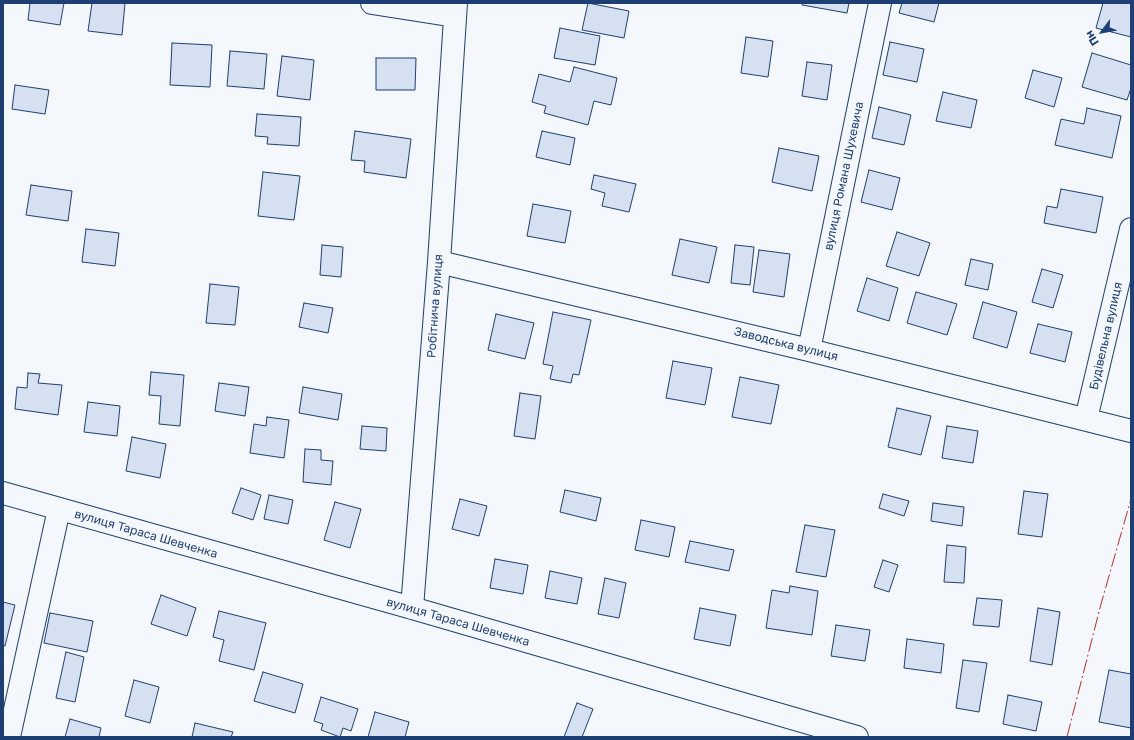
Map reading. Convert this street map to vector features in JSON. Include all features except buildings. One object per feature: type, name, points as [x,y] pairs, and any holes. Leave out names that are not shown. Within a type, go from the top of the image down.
[{"type":"street","points":[[372,3],[455,9]]},
{"type":"street","name":"вулиця Романа Шухевича","points":[[809,350],[880,3]]},
{"type":"street","name":"Робітнича вулиця","points":[[412,608],[439,262],[455,9]]},
{"type":"street","name":"Будівельна вулиця","points":[[1086,419],[1131,229]]},
{"type":"street","name":"Заводська вулиця","points":[[439,262],[809,350],[1131,431]]},
{"type":"street","name":"вулиця Тараса Шевченка","points":[[3,493],[412,608],[856,737]]},
{"type":"street","name":"вулиця Тараса Шевченка","points":[[9,737],[59,509]]},
{"type":"power","points":[[1067,737],[1101,604],[1131,499]]}]
